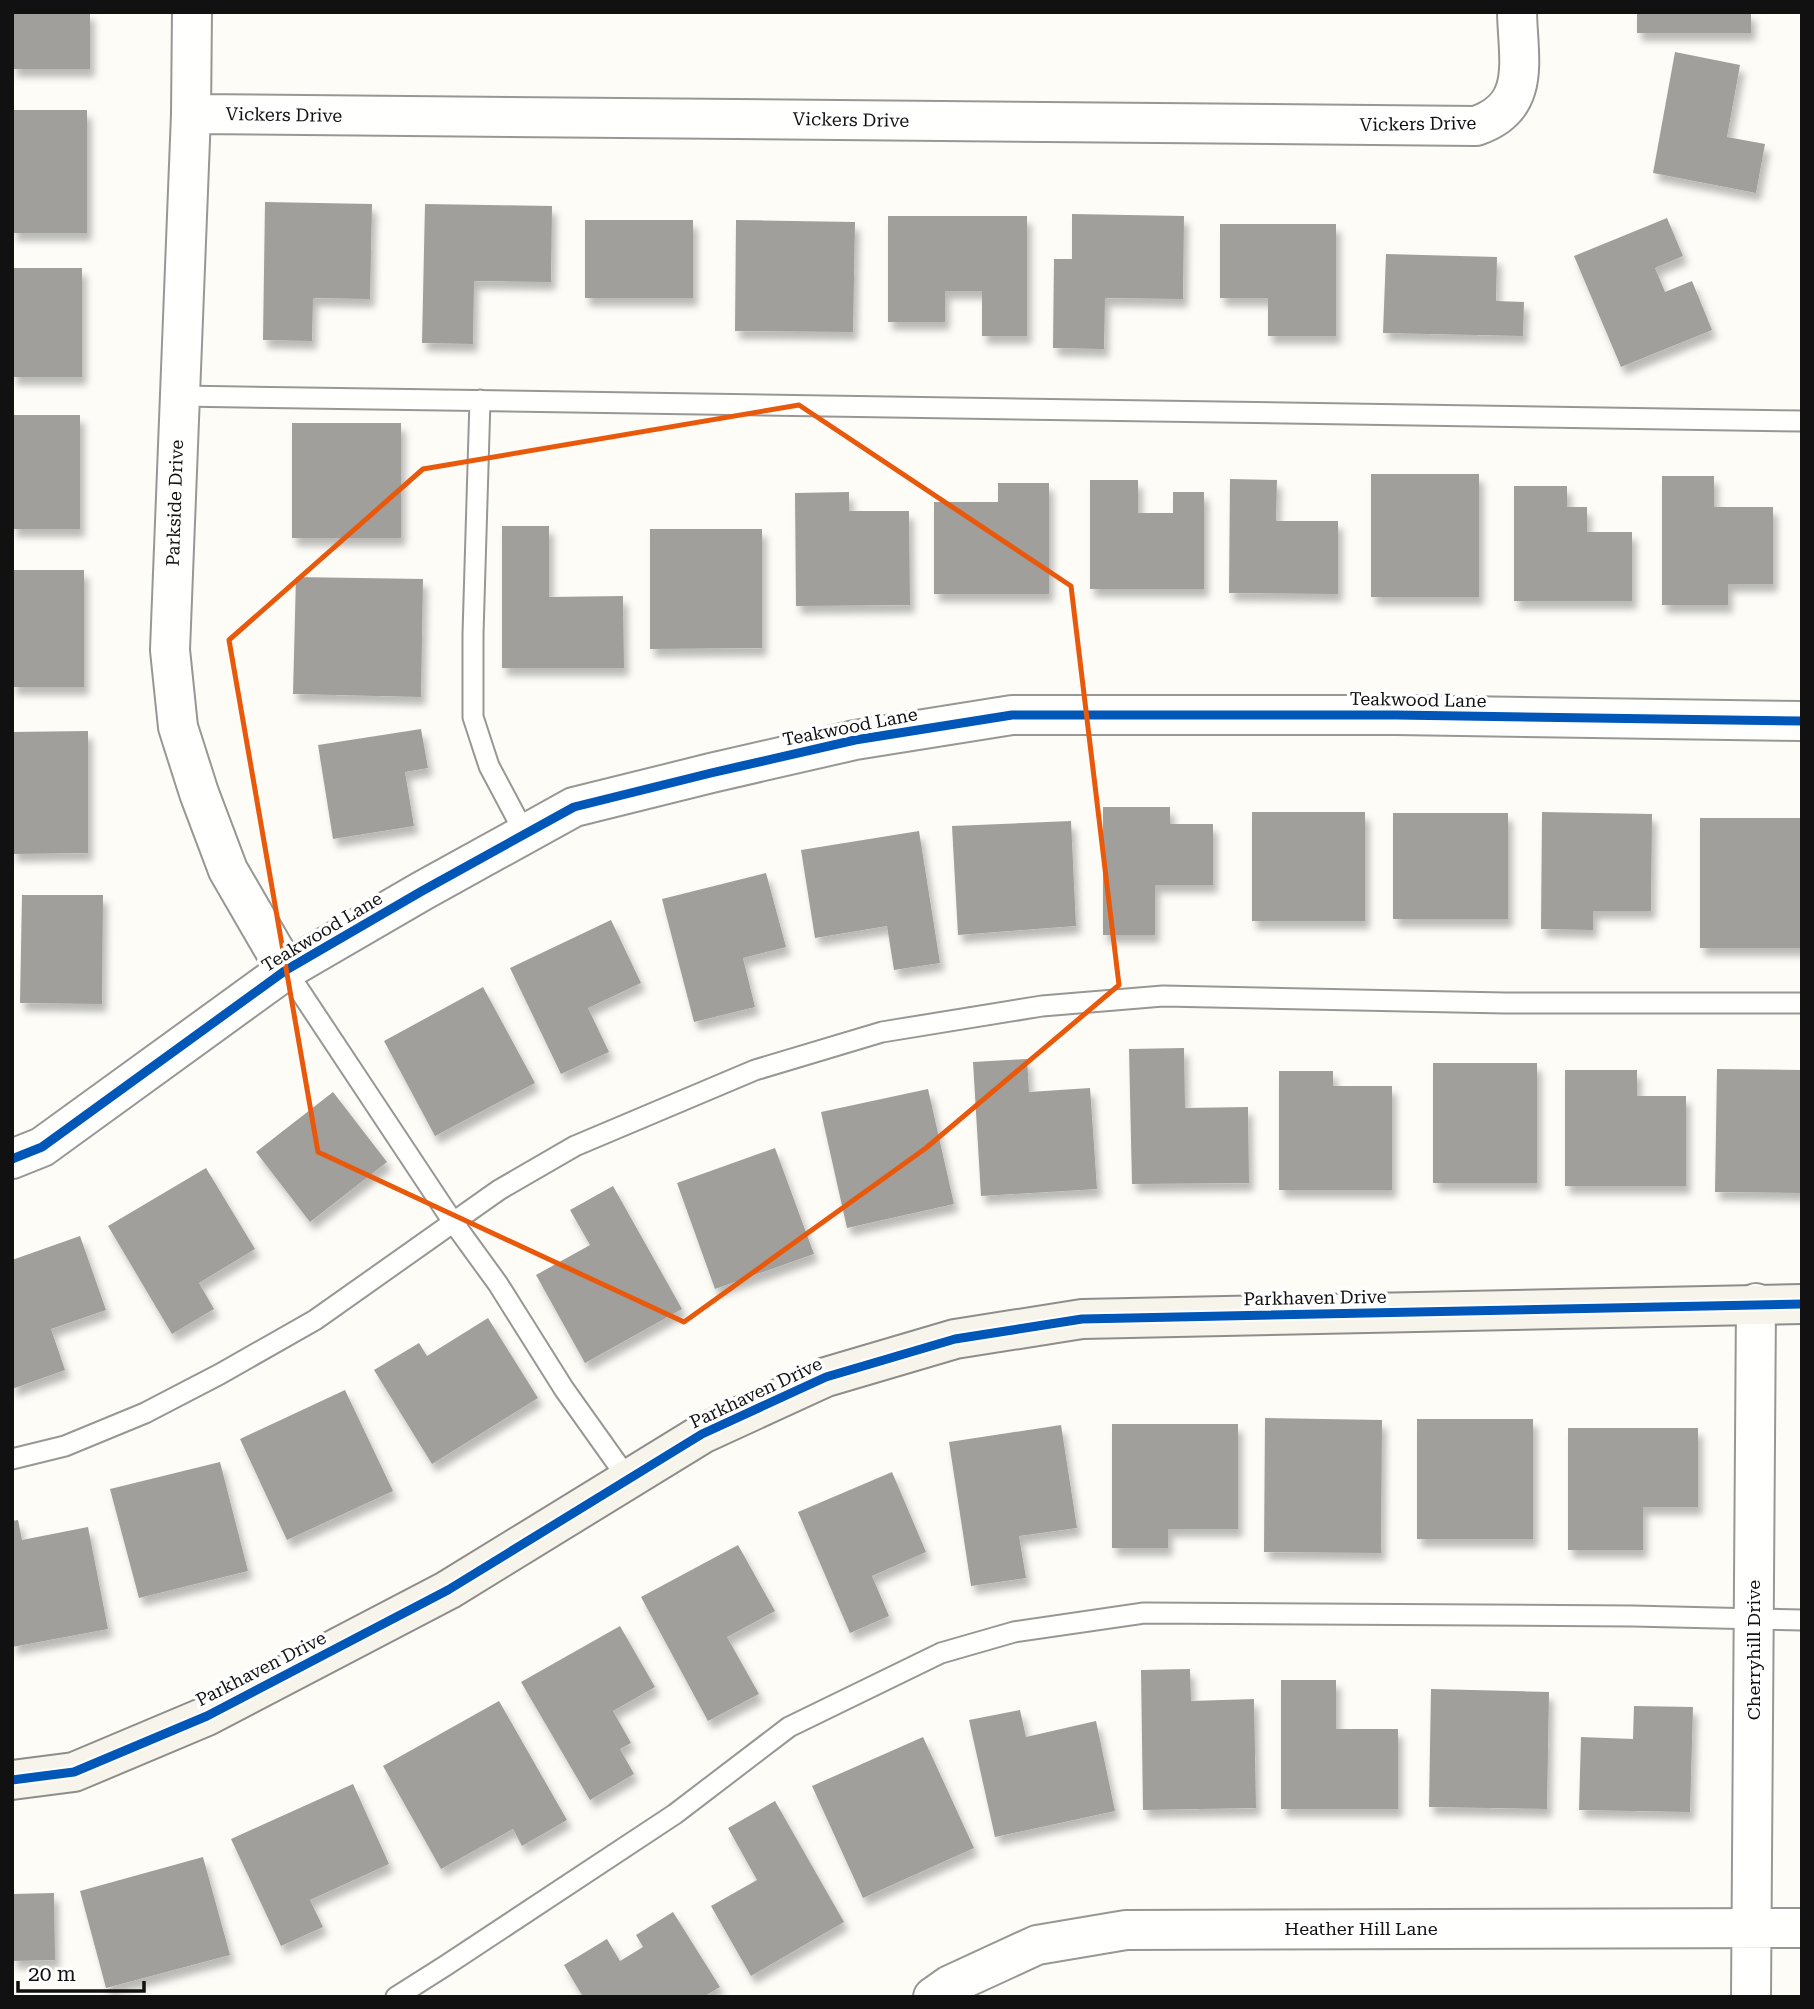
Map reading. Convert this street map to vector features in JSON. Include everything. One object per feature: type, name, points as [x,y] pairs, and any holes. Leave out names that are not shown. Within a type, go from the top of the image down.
[{"type":"street","name":"Parkside Drive","points":[[191,12],[191,114],[170,650],[178,727],[199,793],[228,870],[286,970]]},
{"type":"street","name":"Vickers Drive","points":[[191,114],[1476,126],[1493,120],[1507,109],[1516,93],[1519,76],[1517,12]]},
{"type":"street","name":"Teakwood Lane","points":[[12,1159],[42,1147],[286,970],[525,834],[574,807],[711,773],[855,740],[1012,715],[1396,715],[1802,721]]},
{"type":"street","name":"Cherryhill Drive","points":[[1751,1997],[1756,1303]]},
{"type":"street","name":"Parkhaven Drive","points":[[12,1780],[74,1772],[207,1716],[449,1590],[702,1434],[826,1377],[955,1339],[1070,1321],[1802,1304]]},
{"type":"street","name":"Heather Hill Lane","points":[[933,1997],[950,1985],[1038,1945],[1126,1930],[1802,1928]]},
{"type":"lane","points":[[180,396],[1802,421]]},
{"type":"lane","points":[[480,400],[473,717],[489,766],[525,834]]},
{"type":"lane","points":[[286,970],[628,1479]]},
{"type":"lane","points":[[12,1459],[77,1441],[145,1413],[220,1374],[315,1321],[499,1190],[575,1146],[742,1076],[882,1032],[955,1018],[1042,1006],[1163,996],[1505,1003],[1802,1003]]},
{"type":"lane","points":[[396,1997],[675,1814],[789,1727],[941,1653],[1014,1632],[1144,1613],[1632,1616],[1802,1620]]},
{"type":"highlighted area","points":[[799,405],[1071,586],[1119,985],[926,1148],[684,1322],[318,1152],[229,640],[423,469]]},
{"type":"building","points":[[12,12],[90,12],[90,69],[12,69]]},
{"type":"building","points":[[1637,12],[1751,12],[1751,33],[1637,33]]},
{"type":"building","points":[[1675,52],[1740,65],[1727,137],[1765,144],[1756,193],[1653,173]]},
{"type":"building","points":[[12,110],[87,110],[87,233],[12,233]]},
{"type":"building","points":[[265,202],[372,204],[370,299],[313,298],[312,341],[263,340]]},
{"type":"building","points":[[425,204],[552,206],[551,282],[474,281],[473,344],[422,343]]},
{"type":"building","points":[[1072,214],[1184,216],[1183,299],[1105,298],[1104,349],[1053,348],[1054,259],[1072,259]]},
{"type":"building","points":[[888,216],[1027,216],[1027,336],[982,336],[982,291],[945,291],[945,322],[888,322]]},
{"type":"building","points":[[1667,218],[1683,256],[1655,268],[1665,292],[1692,281],[1712,330],[1621,367],[1574,256]]},
{"type":"building","points":[[585,220],[693,220],[693,298],[585,298]]},
{"type":"building","points":[[736,220],[855,222],[853,332],[735,331]]},
{"type":"building","points":[[1220,224],[1336,224],[1336,336],[1268,336],[1268,298],[1220,298]]},
{"type":"building","points":[[1386,254],[1497,257],[1496,301],[1524,302],[1523,336],[1383,333]]},
{"type":"building","points":[[12,268],[82,268],[82,377],[12,377]]},
{"type":"building","points":[[12,415],[80,415],[80,529],[12,529]]},
{"type":"building","points":[[292,423],[401,423],[401,538],[292,538]]},
{"type":"building","points":[[1371,474],[1479,474],[1479,597],[1371,597]]},
{"type":"building","points":[[1662,476],[1714,476],[1714,507],[1773,507],[1773,584],[1728,584],[1728,605],[1662,605]]},
{"type":"building","points":[[1230,479],[1277,480],[1276,521],[1338,521],[1338,594],[1229,593]]},
{"type":"building","points":[[1090,480],[1138,480],[1138,513],[1173,513],[1173,492],[1204,492],[1204,589],[1090,589]]},
{"type":"building","points":[[998,483],[1049,483],[1049,594],[934,594],[934,502],[998,502]]},
{"type":"building","points":[[1514,486],[1567,486],[1567,507],[1587,507],[1587,532],[1632,532],[1632,601],[1514,601]]},
{"type":"building","points":[[849,492],[849,511],[909,511],[910,605],[796,606],[795,493]]},
{"type":"building","points":[[502,526],[549,526],[549,597],[623,596],[624,668],[502,668]]},
{"type":"building","points":[[650,529],[762,529],[762,648],[650,649]]},
{"type":"building","points":[[12,570],[84,570],[84,687],[12,687]]},
{"type":"building","points":[[296,577],[423,579],[421,697],[293,694]]},
{"type":"building","points":[[421,729],[428,768],[405,772],[414,826],[333,839],[318,745]]},
{"type":"building","points":[[88,731],[88,853],[12,854],[12,732]]},
{"type":"building","points":[[1103,807],[1170,807],[1170,824],[1213,824],[1213,885],[1155,885],[1155,935],[1103,935]]},
{"type":"building","points":[[1252,812],[1365,812],[1365,921],[1252,921]]},
{"type":"building","points":[[1542,812],[1652,814],[1651,911],[1593,911],[1593,930],[1541,929]]},
{"type":"building","points":[[1393,813],[1508,813],[1508,919],[1393,919]]},
{"type":"building","points":[[1700,818],[1802,818],[1802,948],[1700,948]]},
{"type":"building","points":[[1071,821],[1076,926],[958,935],[952,826]]},
{"type":"building","points":[[919,831],[940,963],[894,970],[887,926],[815,938],[801,850]]},
{"type":"building","points":[[766,873],[786,947],[743,958],[755,1007],[694,1022],[662,899]]},
{"type":"building","points":[[22,895],[103,895],[102,1004],[20,1003]]},
{"type":"building","points":[[611,920],[641,983],[588,1008],[609,1052],[561,1074],[510,968]]},
{"type":"building","points":[[483,987],[535,1083],[435,1136],[384,1041]]},
{"type":"building","points":[[1184,1048],[1185,1108],[1248,1107],[1249,1183],[1132,1184],[1129,1049]]},
{"type":"building","points":[[1027,1059],[1029,1092],[1090,1088],[1097,1189],[981,1196],[973,1062]]},
{"type":"building","points":[[1433,1063],[1537,1063],[1537,1183],[1433,1183]]},
{"type":"building","points":[[1717,1069],[1802,1070],[1802,1193],[1715,1192]]},
{"type":"building","points":[[1565,1070],[1637,1070],[1637,1096],[1686,1096],[1686,1186],[1565,1186]]},
{"type":"building","points":[[1279,1071],[1333,1071],[1333,1086],[1392,1086],[1392,1190],[1279,1190]]},
{"type":"building","points":[[928,1089],[954,1204],[847,1228],[821,1112]]},
{"type":"building","points":[[333,1092],[387,1162],[310,1222],[256,1152]]},
{"type":"building","points":[[775,1148],[814,1254],[715,1289],[677,1183]]},
{"type":"building","points":[[206,1168],[255,1249],[199,1283],[214,1309],[172,1334],[108,1226]]},
{"type":"building","points":[[613,1186],[682,1309],[585,1363],[536,1275],[590,1245],[570,1210]]},
{"type":"building","points":[[80,1236],[106,1310],[51,1329],[65,1370],[12,1389],[12,1260]]},
{"type":"building","points":[[488,1318],[538,1398],[432,1464],[374,1370],[419,1343],[427,1356]]},
{"type":"building","points":[[345,1390],[393,1491],[287,1540],[240,1439]]},
{"type":"building","points":[[1265,1418],[1382,1420],[1381,1553],[1264,1552]]},
{"type":"building","points":[[1417,1419],[1533,1419],[1533,1539],[1417,1539]]},
{"type":"building","points":[[1112,1424],[1238,1424],[1238,1529],[1168,1529],[1168,1548],[1112,1548]]},
{"type":"building","points":[[1061,1425],[1077,1528],[1019,1536],[1026,1578],[971,1586],[949,1442]]},
{"type":"building","points":[[1568,1428],[1698,1428],[1698,1507],[1643,1507],[1643,1550],[1568,1550]]},
{"type":"building","points":[[220,1462],[248,1571],[139,1598],[110,1489]]},
{"type":"building","points":[[892,1472],[926,1552],[872,1576],[889,1616],[850,1633],[798,1512]]},
{"type":"building","points":[[18,1520],[22,1540],[88,1527],[108,1629],[12,1647],[12,1521]]},
{"type":"building","points":[[738,1545],[775,1611],[727,1637],[759,1694],[708,1721],[641,1597]]},
{"type":"building","points":[[620,1626],[655,1687],[613,1711],[631,1743],[620,1749],[634,1774],[590,1800],[521,1682]]},
{"type":"building","points":[[1190,1669],[1191,1701],[1254,1699],[1256,1808],[1143,1810],[1141,1670]]},
{"type":"building","points":[[1281,1680],[1336,1680],[1336,1729],[1398,1729],[1398,1809],[1281,1809]]},
{"type":"building","points":[[1431,1689],[1549,1692],[1547,1809],[1429,1807]]},
{"type":"building","points":[[499,1701],[567,1820],[522,1846],[513,1829],[441,1869],[383,1766]]},
{"type":"building","points":[[1634,1706],[1693,1707],[1690,1812],[1579,1810],[1581,1737],[1633,1739]]},
{"type":"building","points":[[1020,1710],[1026,1737],[1096,1721],[1115,1811],[995,1837],[969,1720]]},
{"type":"building","points":[[923,1737],[974,1848],[863,1898],[812,1786]]},
{"type":"building","points":[[353,1784],[389,1864],[310,1900],[323,1927],[281,1946],[231,1839]]},
{"type":"building","points":[[775,1801],[844,1922],[751,1976],[711,1906],[757,1880],[728,1828]]},
{"type":"building","points":[[203,1857],[230,1955],[106,1988],[80,1891]]},
{"type":"building","points":[[54,1893],[55,1960],[12,1961],[12,1894]]},
{"type":"building","points":[[673,1912],[720,1987],[703,1997],[583,1997],[564,1965],[607,1939],[620,1961],[643,1947],[636,1935]]},
{"type":"cycle path","points":[[12,1159],[42,1147],[286,970],[574,807],[711,773],[855,740],[1012,715],[1396,715],[1802,721]]},
{"type":"cycle path","points":[[12,1780],[74,1772],[207,1716],[448,1590],[702,1434],[826,1377],[955,1339],[1082,1319],[1802,1304]]}]
